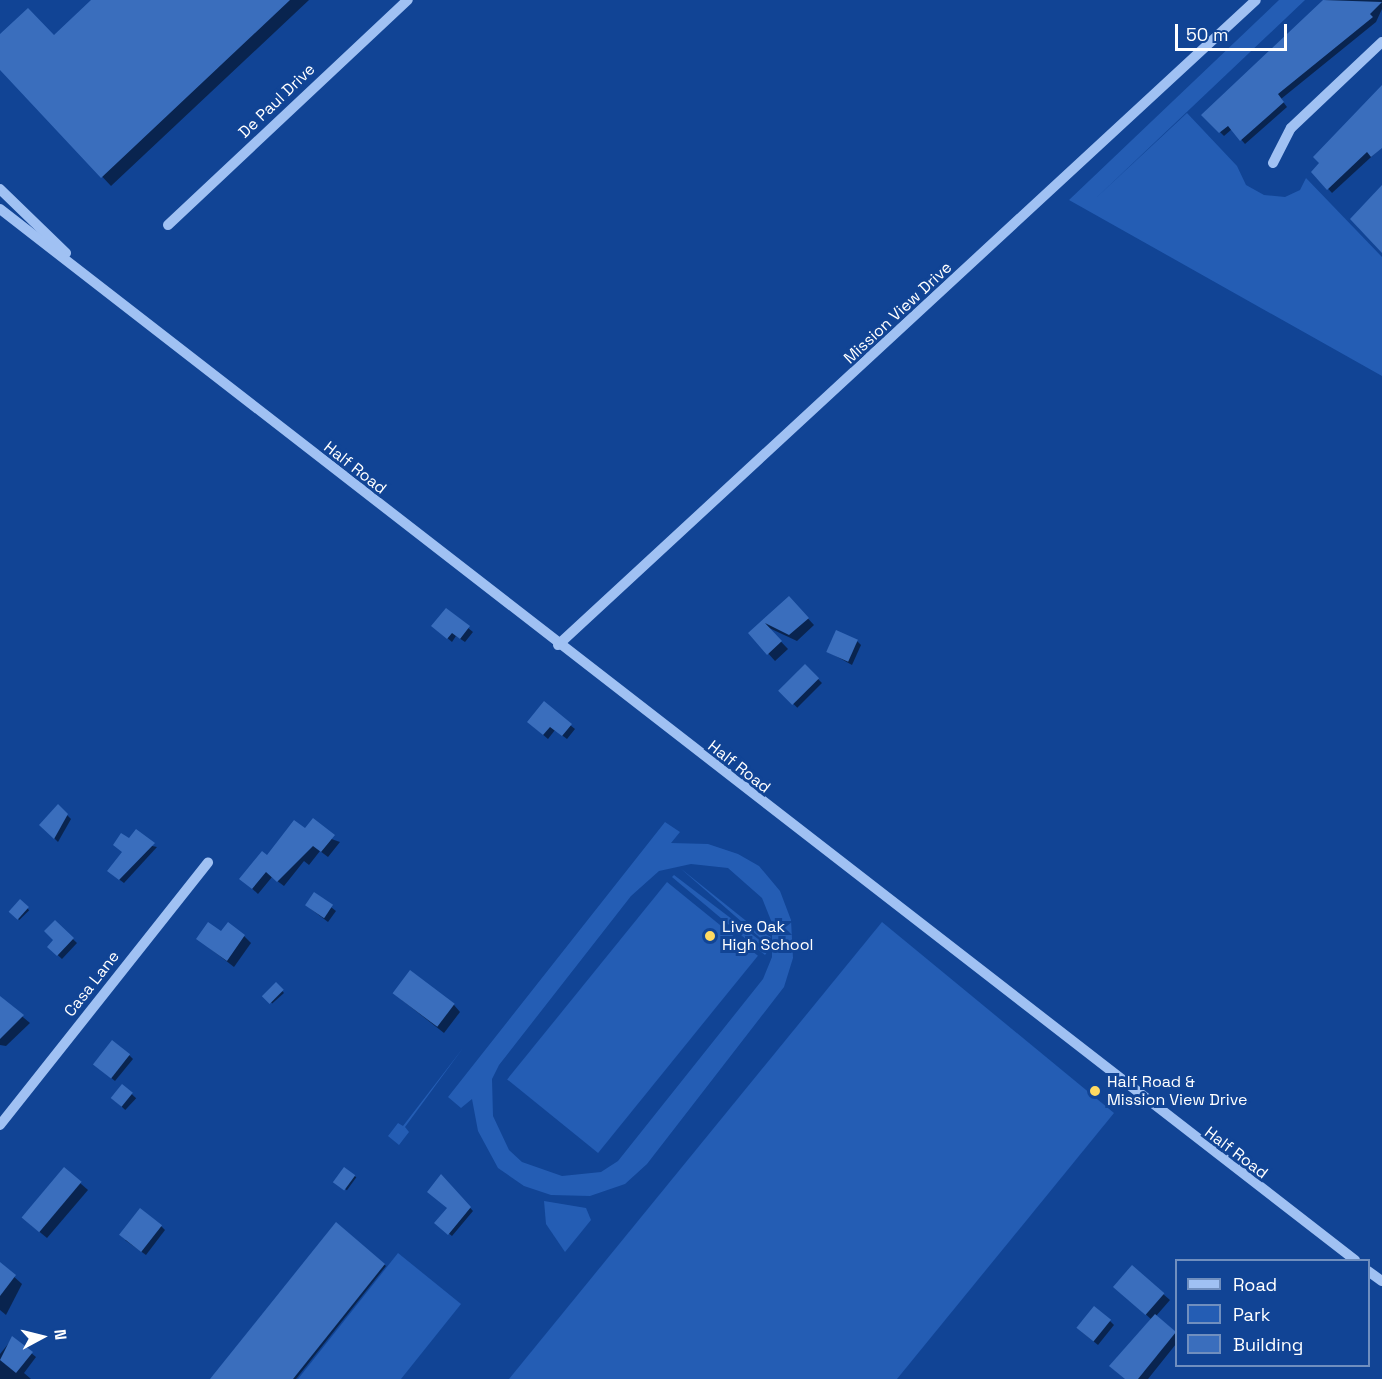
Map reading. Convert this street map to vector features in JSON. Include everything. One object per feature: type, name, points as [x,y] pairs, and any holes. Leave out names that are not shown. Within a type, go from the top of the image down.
[{"type":"street","name":"De Paul Drive","points":[[168,225],[408,0]]},
{"type":"street","name":"Mission View Drive","points":[[558,645],[1256,0]]},
{"type":"street","points":[[1273,163],[1291,128],[1382,42]]},
{"type":"street","name":"Half Road","points":[[0,189],[106,294]]},
{"type":"street","name":"Half Road","points":[[0,209],[558,645],[1354,1259]]},
{"type":"street","name":"Casa Lane","points":[[0,1125],[208,863]]},
{"type":"green space","points":[[1279,0],[1305,0],[1096,198],[1187,113],[1237,166],[1246,185],[1264,195],[1285,197],[1300,190],[1306,178],[1382,257],[1382,376],[1069,200]]},
{"type":"green space","points":[[665,822],[680,832],[671,843],[708,844],[738,854],[759,866],[780,891],[791,920],[793,958],[784,987],[647,1164],[625,1184],[590,1196],[551,1195],[524,1186],[498,1168],[478,1131],[472,1099],[461,1108],[448,1097]],"holes":[[[691,864],[728,868],[762,898],[772,923],[772,957],[763,979],[618,1161],[601,1172],[562,1176],[522,1162],[509,1150],[493,1116],[492,1079],[499,1065],[631,896],[659,871]]]},
{"type":"green space","points":[[680,868],[755,928],[771,937],[766,943]]},
{"type":"green space","points":[[674,875],[770,948],[765,955],[672,877]]},
{"type":"green space","points":[[667,882],[758,956],[598,1153],[507,1079]]},
{"type":"green space","points":[[882,922],[1114,1113],[897,1379],[509,1379]]},
{"type":"green space","points":[[463,1048],[405,1127],[409,1132],[399,1145],[388,1136],[398,1123],[403,1126]]},
{"type":"green space","points":[[544,1201],[586,1208],[591,1220],[565,1252],[546,1224]]},
{"type":"green space","points":[[398,1253],[461,1304],[401,1379],[298,1379]]},
{"type":"building","points":[[91,0],[290,0],[101,178],[0,70],[0,34],[28,8],[54,35]]},
{"type":"building","points":[[1323,0],[1382,2],[1370,14],[1373,17],[1278,94],[1284,102],[1240,141],[1228,126],[1219,133],[1201,115]]},
{"type":"building","points":[[1382,85],[1382,148],[1371,157],[1367,152],[1327,190],[1311,172],[1319,163],[1313,157]]},
{"type":"building","points":[[1382,185],[1382,253],[1350,219]]},
{"type":"building","points":[[789,596],[809,618],[789,635],[765,623],[782,641],[767,655],[748,633]]},
{"type":"building","points":[[446,608],[470,626],[460,639],[452,633],[447,639],[431,626]]},
{"type":"building","points":[[836,630],[858,640],[848,662],[826,652]]},
{"type":"building","points":[[805,664],[819,678],[792,705],[778,691]]},
{"type":"building","points":[[544,701],[572,724],[562,736],[550,727],[543,735],[527,722]]},
{"type":"building","points":[[58,804],[68,814],[54,839],[39,825]]},
{"type":"building","points":[[313,818],[335,835],[321,852],[313,846],[277,882],[266,872],[252,889],[239,879],[262,851],[267,855],[294,820],[305,828]]},
{"type":"building","points":[[136,829],[155,843],[119,880],[107,871],[122,852],[113,845],[121,833],[129,838]]},
{"type":"building","points":[[314,892],[333,905],[324,918],[305,905]]},
{"type":"building","points":[[20,899],[29,907],[18,920],[9,912]]},
{"type":"building","points":[[55,920],[74,938],[57,956],[47,947],[53,940],[44,931]]},
{"type":"building","points":[[208,922],[221,931],[228,922],[245,935],[227,961],[196,939]]},
{"type":"building","points":[[410,970],[455,1004],[437,1027],[393,993]]},
{"type":"building","points":[[276,982],[284,990],[270,1004],[262,996]]},
{"type":"building","points":[[0,996],[24,1015],[0,1039]]},
{"type":"building","points":[[112,1040],[130,1054],[111,1079],[93,1064]]},
{"type":"building","points":[[122,1084],[133,1093],[122,1107],[111,1098]]},
{"type":"building","points":[[64,1167],[82,1182],[39,1232],[22,1218]]},
{"type":"building","points":[[344,1167],[355,1175],[344,1191],[333,1182]]},
{"type":"building","points":[[441,1174],[471,1207],[448,1235],[434,1223],[447,1208],[427,1192]]},
{"type":"building","points":[[140,1208],[162,1225],[141,1252],[119,1235]]},
{"type":"building","points":[[336,1222],[385,1264],[293,1379],[210,1379]]},
{"type":"building","points":[[0,1262],[16,1275],[0,1296]]},
{"type":"building","points":[[1132,1265],[1164,1293],[1145,1315],[1113,1287]]},
{"type":"building","points":[[1094,1306],[1111,1320],[1093,1342],[1076,1328]]},
{"type":"building","points":[[1155,1314],[1175,1331],[1138,1379],[1125,1379],[1109,1366]]},
{"type":"building","points":[[12,1336],[33,1352],[16,1373],[0,1360]]},
{"type":"place","name":"Live Oak High School","points":[[710,936]]},
{"type":"place","name":"Half Road & Mission View Drive","points":[[1095,1091]]}]
